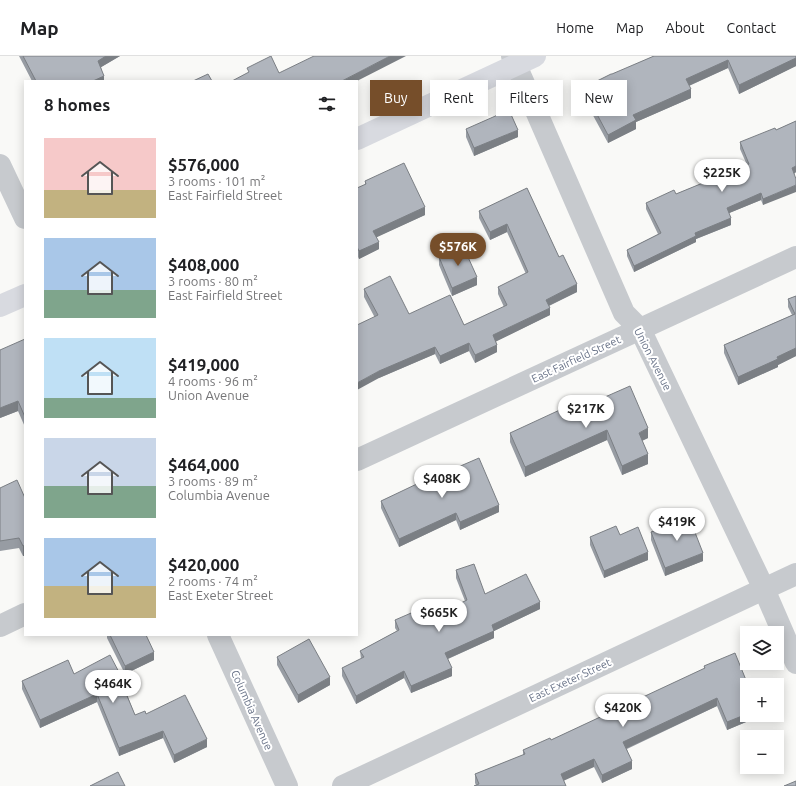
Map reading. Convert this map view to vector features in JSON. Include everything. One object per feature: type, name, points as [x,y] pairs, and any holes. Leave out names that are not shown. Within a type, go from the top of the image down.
[{"type":"street","points":[[358,139],[514,60],[536,56]]},
{"type":"street","name":"Union Avenue","points":[[514,60],[624,313],[640,329],[764,589],[796,663]]},
{"type":"street","points":[[0,165],[24,216]]},
{"type":"street","name":"East Fairfield Street","points":[[358,460],[796,257]]},
{"type":"street","points":[[0,306],[24,295]]},
{"type":"street","name":"East Exeter Street","points":[[343,786],[796,574]]},
{"type":"street","points":[[0,626],[24,614]]},
{"type":"street","name":"Columbia Avenue","points":[[218,636],[287,786]]},
{"type":"building","points":[[23,56],[106,56],[98,61],[104,76],[95,80],[35,80]]},
{"type":"building","points":[[271,56],[279,73],[314,56],[390,56],[344,80],[234,80],[249,72],[247,68]]},
{"type":"building","points":[[654,56],[796,56],[796,58],[739,85],[728,60],[686,79],[691,89],[633,115],[636,120],[608,135],[598,116],[627,116],[627,80],[599,80]]},
{"type":"building","points":[[208,74],[211,80],[195,80]]},
{"type":"building","points":[[496,116],[512,116],[518,130],[474,148],[466,129]]},
{"type":"building","points":[[796,121],[796,166],[792,168],[796,179],[796,185],[763,199],[761,193],[727,208],[731,218],[695,233],[696,236],[634,266],[627,250],[661,233],[646,203],[674,190],[676,194],[749,164],[740,142],[775,128],[776,130]]},
{"type":"building","points":[[404,163],[425,207],[373,231],[379,242],[359,251],[358,188],[366,184],[365,181]]},
{"type":"building","points":[[527,188],[559,257],[563,255],[577,284],[546,300],[550,308],[493,335],[497,345],[475,355],[469,343],[440,356],[435,347],[379,371],[358,382],[358,325],[378,315],[364,289],[390,276],[409,314],[450,295],[464,325],[507,305],[498,287],[528,272],[507,224],[490,232],[479,211]]},
{"type":"building","points":[[463,246],[477,277],[452,288],[439,257]]},
{"type":"building","points":[[796,296],[796,348],[777,357],[778,359],[738,377],[724,345],[795,314],[788,299]]},
{"type":"building","points":[[24,339],[24,415],[18,401],[0,408],[0,350]]},
{"type":"building","points":[[630,386],[648,428],[639,433],[648,454],[622,466],[607,430],[525,467],[510,433],[577,402],[580,408]]},
{"type":"building","points":[[479,458],[499,505],[460,522],[456,513],[399,539],[381,501],[421,482]]},
{"type":"building","points":[[17,480],[24,496],[23,546],[19,538],[0,541],[0,488]]},
{"type":"building","points":[[689,517],[703,553],[665,568],[651,532]]},
{"type":"building","points":[[616,526],[620,535],[638,527],[648,552],[604,571],[590,537]]},
{"type":"building","points":[[474,564],[485,594],[526,574],[540,602],[492,625],[494,631],[445,653],[452,668],[411,686],[404,671],[356,696],[342,668],[364,657],[360,651],[399,630],[395,620],[425,607],[430,618],[467,600],[456,570]]},
{"type":"building","points":[[110,636],[146,636],[154,652],[125,666]]},
{"type":"building","points":[[309,639],[330,677],[298,695],[277,657]]},
{"type":"building","points":[[735,653],[740,665],[740,670],[742,670],[745,678],[740,678],[740,717],[727,722],[717,698],[623,742],[632,761],[602,775],[594,759],[561,774],[566,786],[474,786],[479,784],[475,774],[525,754],[523,750],[550,738],[551,740],[705,668],[704,666]]},
{"type":"building","points":[[110,655],[122,678],[120,679],[135,715],[145,711],[146,714],[185,695],[207,739],[174,755],[163,731],[119,748],[97,694],[40,720],[22,681],[68,660],[74,674]]},
{"type":"building","points":[[118,772],[125,786],[90,786]]},
{"type":"building","points":[[796,781],[796,786],[784,786]]}]
